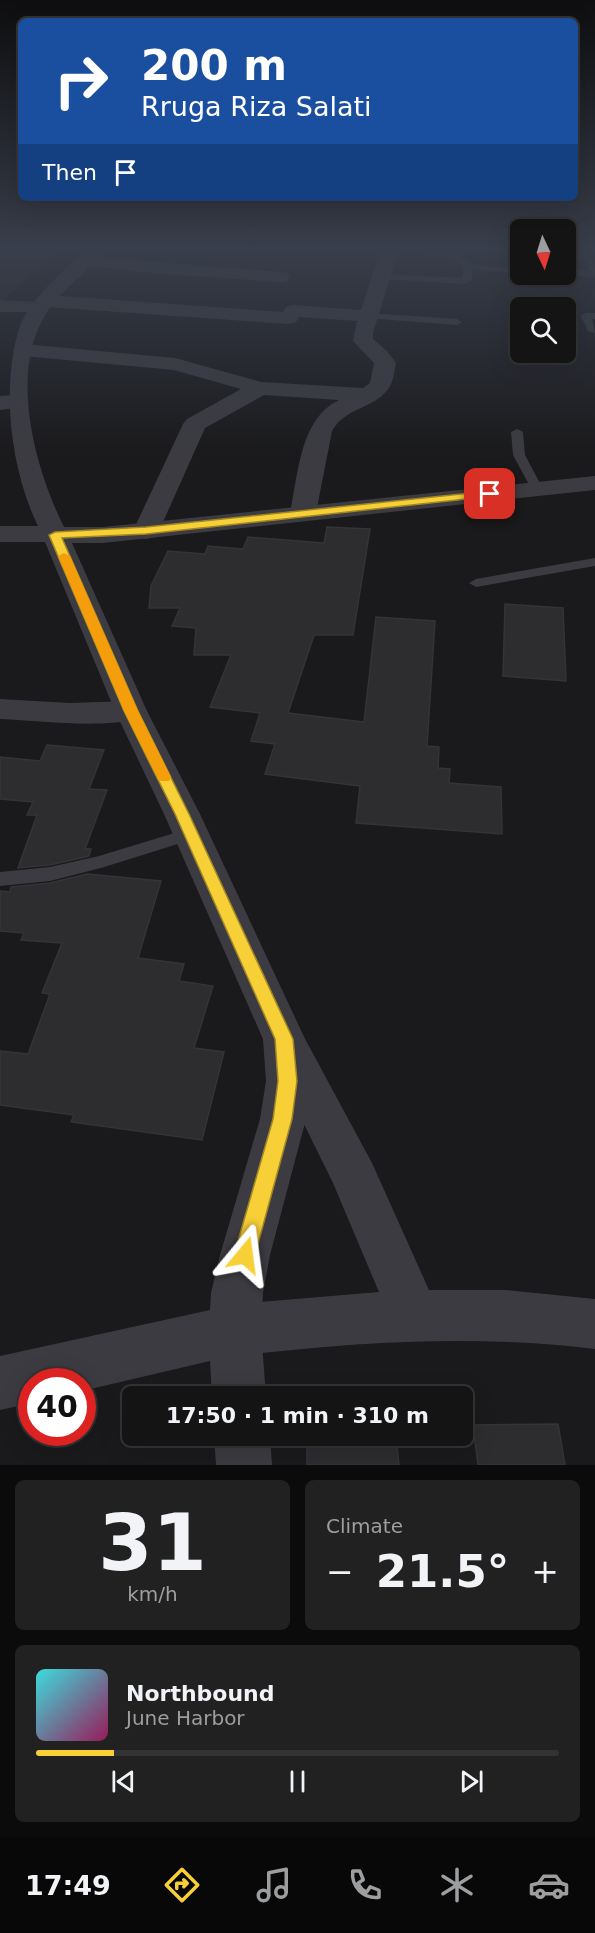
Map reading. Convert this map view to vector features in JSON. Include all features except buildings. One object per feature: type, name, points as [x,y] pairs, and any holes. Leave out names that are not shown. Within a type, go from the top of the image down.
[{"type":"street","points":[[35,316],[31,322],[8,403],[18,424],[30,478],[40,508],[55,535],[131,711],[191,834],[284,1039],[355,1178],[415,1316]]},
{"type":"street","points":[[259,316],[291,316]]},
{"type":"street","points":[[303,513],[324,422],[346,404],[380,384],[385,363],[380,355],[363,341],[368,316]]},
{"type":"street","points":[[23,350],[175,364],[260,388],[364,395]]},
{"type":"street","points":[[146,531],[195,424],[260,388]]},
{"type":"street","points":[[0,534],[55,535],[146,531],[595,483]]},
{"type":"street","points":[[0,709],[70,713],[131,711]]},
{"type":"street","points":[[238,1386],[235,1330],[237,1293],[245,1255],[283,1119],[288,1081],[284,1039]]},
{"type":"street","points":[[0,1383],[235,1330],[334,1319],[489,1313],[544,1316],[595,1324]]},
{"type":"street","points":[[243,1446],[244,1465]]},
{"type":"lane","points":[[375,316],[457,321]]},
{"type":"lane","points":[[586,316],[592,329],[595,330]]},
{"type":"lane","points":[[518,432],[519,455],[537,489]]},
{"type":"lane","points":[[476,583],[595,562]]},
{"type":"lane","points":[[0,879],[50,874],[101,862],[191,834]]},
{"type":"slow traffic","points":[[64,556],[131,711],[164,777]]},
{"type":"route","points":[[245,1255],[283,1119],[288,1081],[284,1039],[182,814],[131,711],[55,535],[103,535],[146,531],[490,494]]}]
